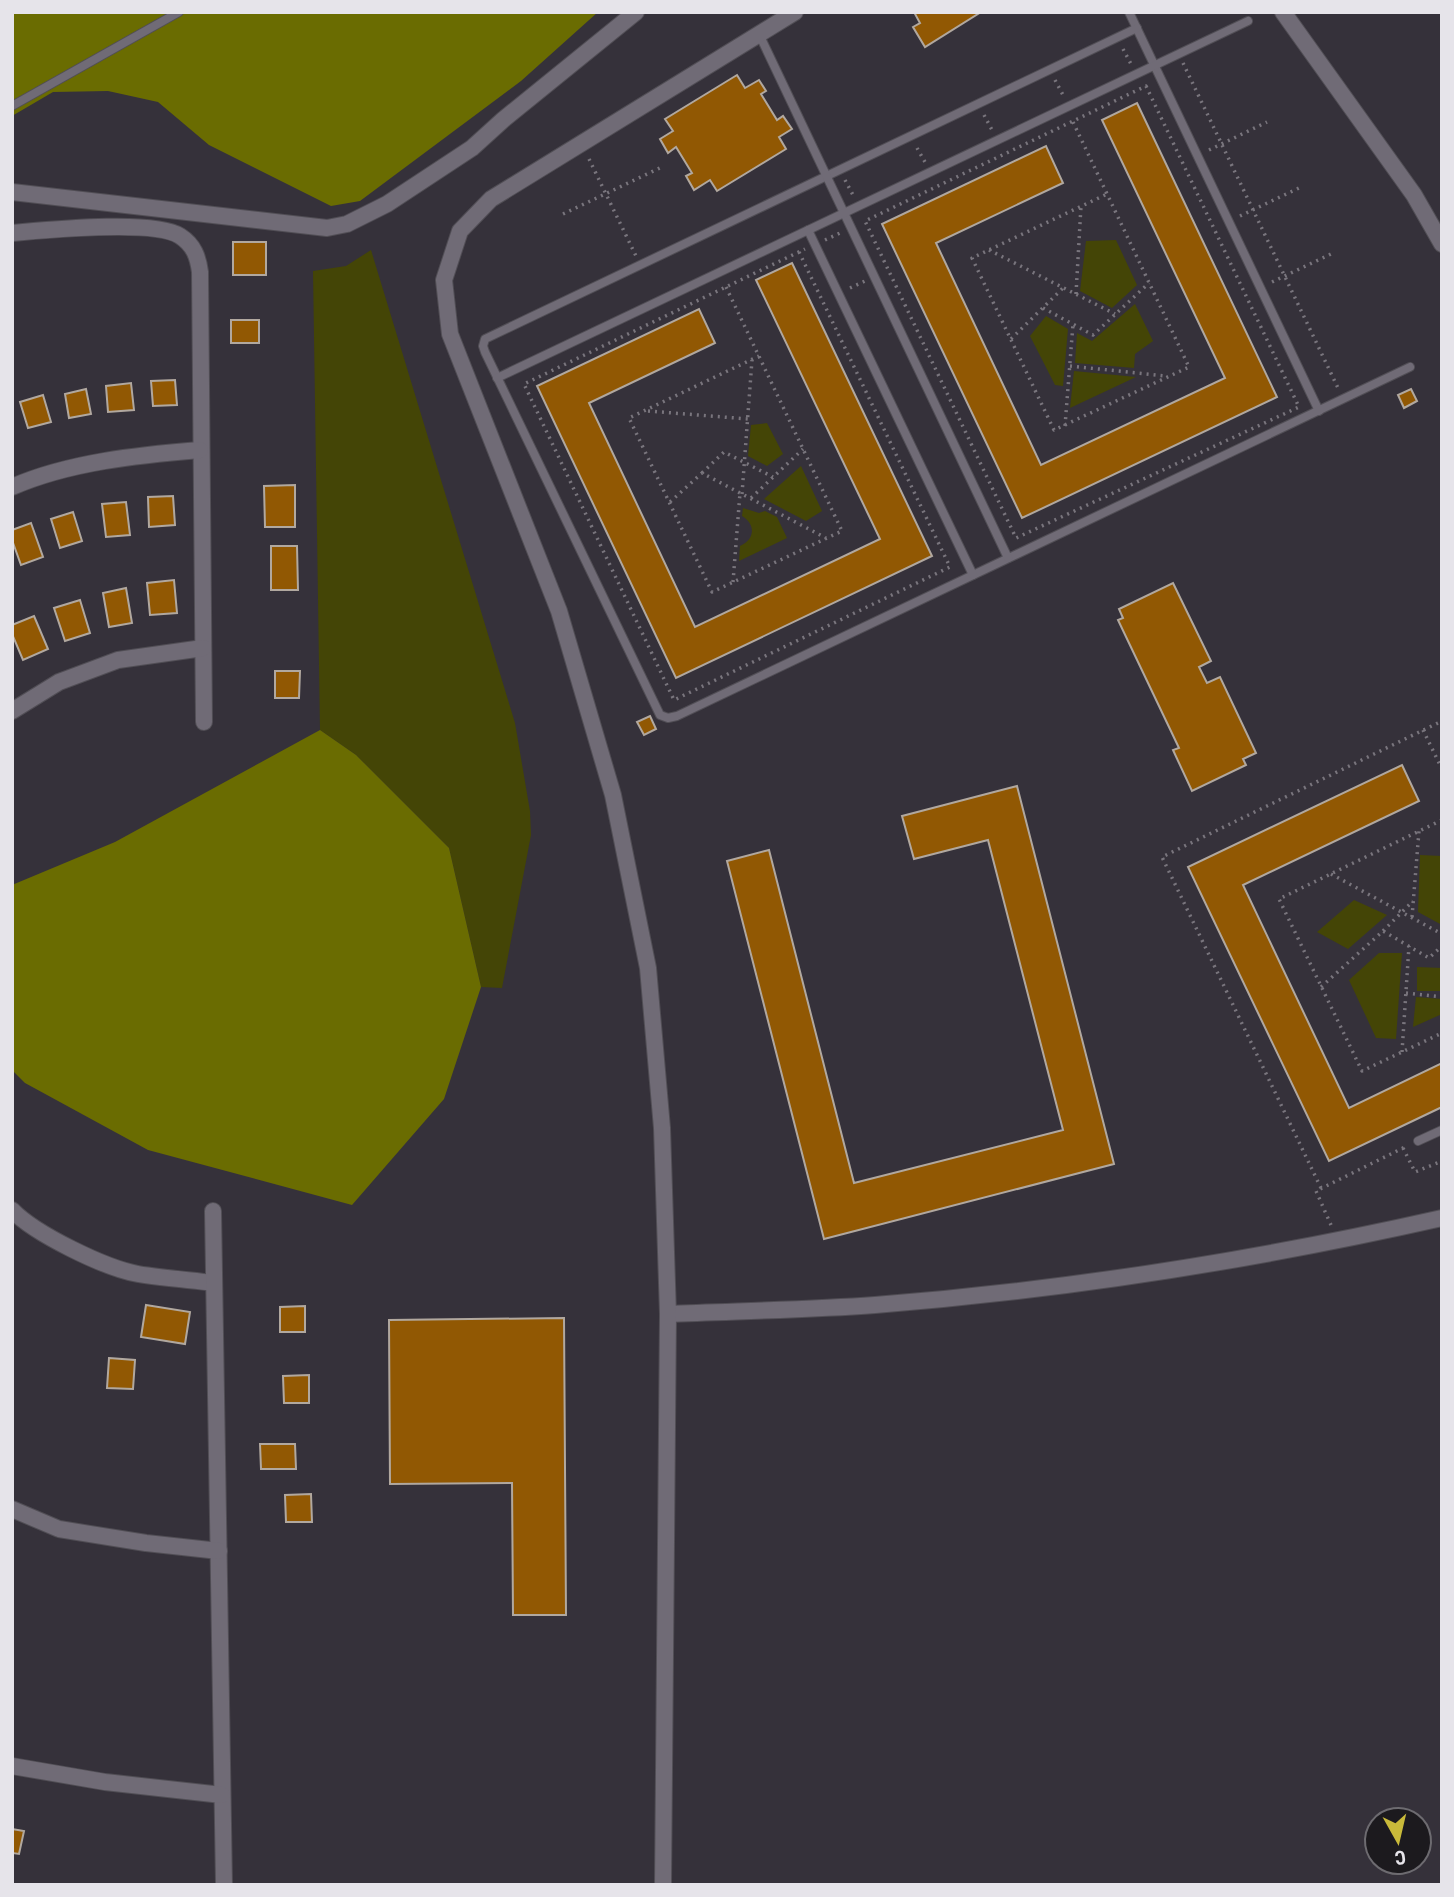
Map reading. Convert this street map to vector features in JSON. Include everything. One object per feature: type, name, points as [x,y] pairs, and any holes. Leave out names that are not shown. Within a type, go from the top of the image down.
[{"type":"street","points":[[12,192],[327,228],[347,224],[387,204],[472,148],[636,12]]},
{"type":"street","points":[[663,1885],[668,1314],[662,1128],[648,968],[613,795],[559,611],[450,334],[444,280],[460,231],[491,199],[795,12]]},
{"type":"street","points":[[1283,12],[1414,195],[1442,244]]},
{"type":"street","points":[[12,233],[95,227],[159,229],[178,234],[192,245],[198,257],[204,722]]},
{"type":"street","points":[[12,487],[29,480],[126,456],[200,450]]},
{"type":"street","points":[[12,711],[59,682],[118,660],[203,648]]},
{"type":"street","points":[[12,1210],[21,1219],[73,1250],[136,1274],[214,1283]]},
{"type":"street","points":[[214,1211],[224,1885]]},
{"type":"street","points":[[668,1314],[875,1305],[1080,1284],[1339,1241],[1442,1218]]},
{"type":"street","points":[[12,1509],[59,1529],[219,1551]]},
{"type":"street","points":[[12,1766],[105,1782],[222,1795]]},
{"type":"lane","points":[[12,106],[179,12]]},
{"type":"lane","points":[[1129,12],[1319,411]]},
{"type":"lane","points":[[497,378],[1248,21]]},
{"type":"lane","points":[[1137,28],[485,339],[483,346],[497,378],[660,715],[668,718],[677,716],[1410,367]]},
{"type":"lane","points":[[759,34],[1009,558]]},
{"type":"lane","points":[[808,230],[973,575]]},
{"type":"lane","points":[[1413,1143],[1442,1130]]},
{"type":"path","points":[[1179,54],[1344,399]]},
{"type":"path","points":[[1050,69],[1189,367],[1054,430],[972,258],[1107,194]]},
{"type":"path","points":[[967,562],[950,567],[674,700],[524,384],[1146,86],[1299,407],[1002,545]]},
{"type":"path","points":[[1197,155],[1268,122]]},
{"type":"path","points":[[587,155],[639,264]]},
{"type":"path","points":[[563,214],[664,166]]},
{"type":"path","points":[[1229,221],[1299,188]]},
{"type":"path","points":[[1076,294],[1081,206]]},
{"type":"path","points":[[865,220],[1016,538]]},
{"type":"path","points":[[989,250],[1115,314]]},
{"type":"path","points":[[799,252],[950,567]]},
{"type":"path","points":[[1260,288],[1331,254]]},
{"type":"path","points":[[823,301],[889,270]]},
{"type":"path","points":[[719,272],[726,286],[842,531],[712,592],[629,418],[759,356]]},
{"type":"path","points":[[1043,308],[1093,335],[1149,283]]},
{"type":"path","points":[[1011,339],[1063,288]]},
{"type":"path","points":[[1065,426],[1073,324]]},
{"type":"path","points":[[906,343],[920,336]]},
{"type":"path","points":[[854,367],[870,359]]},
{"type":"path","points":[[733,582],[752,360]]},
{"type":"path","points":[[1070,366],[1168,377]]},
{"type":"path","points":[[937,409],[952,402]]},
{"type":"path","points":[[645,411],[748,419]]},
{"type":"path","points":[[887,434],[902,426]]},
{"type":"path","points":[[750,498],[803,449]]},
{"type":"path","points":[[670,502],[724,453],[773,477]]},
{"type":"path","points":[[970,477],[984,470]]},
{"type":"path","points":[[702,473],[826,538]]},
{"type":"path","points":[[919,501],[934,494]]},
{"type":"path","points":[[1321,1188],[1162,857],[1442,721]]},
{"type":"path","points":[[1423,730],[1442,769]]},
{"type":"path","points":[[1442,820],[1279,899],[1362,1071],[1442,1033]]},
{"type":"path","points":[[1412,918],[1419,831]]},
{"type":"path","points":[[1331,874],[1442,934]]},
{"type":"path","points":[[1321,987],[1413,901]]},
{"type":"path","points":[[1383,930],[1429,958],[1442,946]]},
{"type":"path","points":[[1402,1052],[1409,946]]},
{"type":"path","points":[[1406,993],[1442,997]]},
{"type":"path","points":[[1339,1241],[1315,1191],[1413,1143]]},
{"type":"path","points":[[1403,1148],[1415,1172],[1442,1161]]},
{"type":"shaded area","points":[[12,12],[598,12],[521,81],[360,201],[331,206],[209,145],[158,102],[108,91],[53,92],[12,116]]},
{"type":"shaded area","points":[[1116,240],[1137,285],[1112,308],[1080,291],[1086,241]]},
{"type":"shaded area","points":[[371,250],[515,723],[530,811],[531,835],[502,988],[481,987],[449,848],[356,755],[320,730],[313,271],[346,266]]},
{"type":"shaded area","points":[[1135,304],[1153,341],[1135,354],[1134,368],[1075,363],[1077,333],[1092,341]]},
{"type":"shaded area","points":[[1046,316],[1068,329],[1063,386],[1055,385],[1030,336]]},
{"type":"shaded area","points":[[1074,371],[1136,377],[1070,408]]},
{"type":"shaded area","points":[[767,423],[783,454],[767,466],[748,456],[751,425]]},
{"type":"shaded area","points":[[801,466],[822,511],[806,521],[764,499]]},
{"type":"shaded area","points":[[743,508],[759,513],[765,511],[777,517],[787,538],[739,561],[740,546],[749,540],[752,532],[750,523],[742,516]]},
{"type":"shaded area","points":[[320,730],[356,755],[449,848],[481,987],[444,1099],[352,1205],[148,1150],[25,1083],[12,1070],[12,885],[115,842]]},
{"type":"shaded area","points":[[1420,855],[1442,856],[1442,925],[1418,912]]},
{"type":"shaded area","points":[[1354,900],[1387,915],[1348,949],[1317,932]]},
{"type":"shaded area","points":[[1379,953],[1402,953],[1396,1039],[1376,1038],[1349,980]]},
{"type":"shaded area","points":[[1417,967],[1442,968],[1442,991],[1417,991]]},
{"type":"shaded area","points":[[1416,997],[1442,999],[1442,1014],[1413,1027]]},
{"type":"building","points":[[914,12],[981,12],[925,47],[913,27],[920,23]]},
{"type":"building","points":[[737,75],[745,88],[759,80],[766,91],[761,94],[777,120],[783,116],[792,129],[779,137],[786,149],[717,191],[710,180],[694,190],[686,176],[692,173],[676,147],[668,153],[660,139],[673,131],[665,119]]},
{"type":"building","points":[[1137,103],[1277,397],[1022,518],[882,224],[1046,146],[1063,183],[936,243],[1041,465],[1225,378],[1102,120]]},
{"type":"building","points":[[233,242],[266,242],[266,275],[233,275]]},
{"type":"building","points":[[792,263],[932,556],[676,678],[537,386],[699,309],[715,343],[589,403],[695,627],[880,539],[756,280]]},
{"type":"building","points":[[231,320],[259,320],[259,343],[231,343]]},
{"type":"building","points":[[175,380],[177,405],[153,406],[151,381]]},
{"type":"building","points":[[131,383],[134,410],[108,412],[106,386]]},
{"type":"building","points":[[86,389],[91,414],[69,418],[65,394]]},
{"type":"building","points":[[1411,389],[1417,401],[1404,408],[1398,395]]},
{"type":"building","points":[[43,395],[51,422],[28,428],[20,402]]},
{"type":"building","points":[[295,485],[295,527],[265,527],[264,486]]},
{"type":"building","points":[[173,496],[175,525],[149,527],[148,497]]},
{"type":"building","points":[[126,502],[130,535],[106,537],[102,504]]},
{"type":"building","points":[[73,512],[82,541],[60,548],[51,519]]},
{"type":"building","points":[[31,523],[43,557],[21,565],[12,540],[12,530]]},
{"type":"building","points":[[271,546],[297,546],[298,590],[271,590]]},
{"type":"building","points":[[174,580],[177,613],[150,615],[147,583]]},
{"type":"building","points":[[1173,583],[1211,661],[1199,667],[1207,683],[1220,677],[1256,753],[1243,759],[1246,765],[1192,791],[1173,750],[1179,748],[1118,620],[1123,618],[1119,609]]},
{"type":"building","points":[[126,588],[132,623],[109,627],[103,593]]},
{"type":"building","points":[[80,600],[90,633],[65,641],[54,608]]},
{"type":"building","points":[[34,616],[48,649],[23,660],[12,634],[12,625]]},
{"type":"building","points":[[275,671],[300,671],[299,698],[275,698]]},
{"type":"building","points":[[650,716],[656,729],[644,735],[637,722]]},
{"type":"building","points":[[1402,765],[1419,801],[1243,885],[1349,1108],[1442,1063],[1442,1107],[1329,1161],[1188,867]]},
{"type":"building","points":[[1017,786],[1114,1164],[824,1239],[727,861],[769,850],[854,1183],[1063,1130],[988,840],[914,859],[902,816]]},
{"type":"building","points":[[146,1305],[190,1312],[185,1344],[141,1337]]},
{"type":"building","points":[[305,1306],[305,1332],[280,1332],[280,1307]]},
{"type":"building","points":[[564,1318],[566,1615],[513,1615],[512,1483],[390,1484],[389,1320]]},
{"type":"building","points":[[109,1358],[135,1360],[133,1389],[107,1388]]},
{"type":"building","points":[[309,1375],[309,1403],[284,1403],[283,1376]]},
{"type":"building","points":[[260,1444],[295,1444],[296,1469],[261,1469]]},
{"type":"building","points":[[311,1494],[312,1522],[286,1522],[285,1495]]},
{"type":"building","points":[[12,1829],[24,1831],[19,1854],[12,1853]]}]
